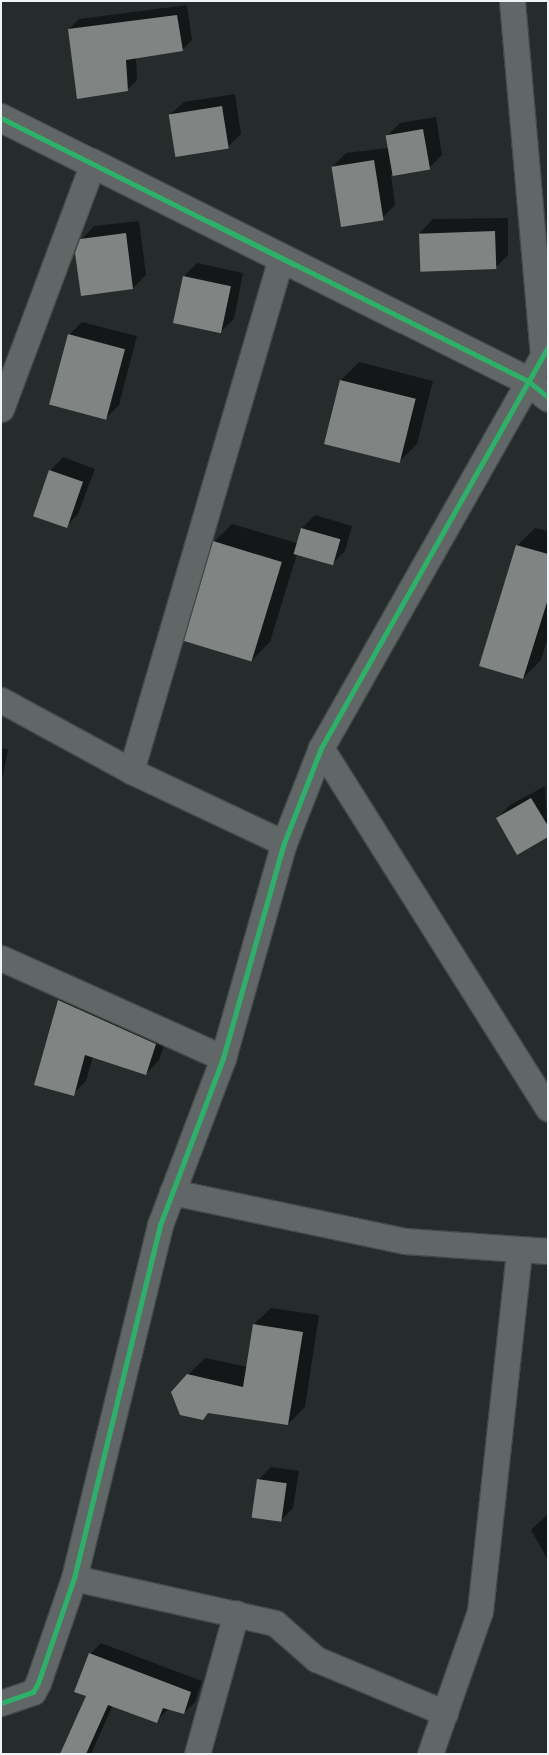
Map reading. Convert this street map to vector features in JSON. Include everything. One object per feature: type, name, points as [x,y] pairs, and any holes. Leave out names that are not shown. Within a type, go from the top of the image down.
[{"type":"street","points":[[1,1703],[33,1692],[38,1683],[74,1578],[160,1225],[223,1058],[284,843],[322,748],[538,389],[545,351],[512,1]]},
{"type":"street","points":[[1,118],[92,166],[281,258],[538,389]]},
{"type":"street","points":[[1,409],[92,166]]},
{"type":"street","points":[[130,771],[281,258]]},
{"type":"street","points":[[1,700],[130,771],[284,843]]},
{"type":"street","points":[[322,748],[548,1108]]},
{"type":"street","points":[[1,958],[223,1058]]},
{"type":"street","points":[[172,1192],[405,1241],[519,1251],[548,1251]]},
{"type":"street","points":[[430,1754],[480,1611],[519,1251]]},
{"type":"street","points":[[74,1578],[275,1623],[316,1659],[341,1672],[445,1713]]},
{"type":"street","points":[[198,1754],[236,1613]]},
{"type":"building","points":[[177,15],[183,51],[126,60],[128,91],[77,99],[68,29]]},
{"type":"building","points":[[222,106],[229,148],[175,157],[169,114]]},
{"type":"building","points":[[423,129],[430,169],[393,176],[386,136]]},
{"type":"building","points":[[374,160],[384,220],[341,227],[332,167]]},
{"type":"building","points":[[495,231],[496,269],[420,272],[419,234]]},
{"type":"building","points":[[126,233],[133,289],[81,296],[75,253],[80,239]]},
{"type":"building","points":[[183,276],[231,286],[221,333],[173,323]]},
{"type":"building","points":[[68,334],[125,349],[106,420],[49,405]]},
{"type":"building","points":[[340,380],[416,399],[400,463],[324,444]]},
{"type":"building","points":[[49,470],[83,482],[67,528],[33,516]]},
{"type":"building","points":[[301,528],[340,539],[333,565],[294,554]]},
{"type":"building","points":[[213,541],[282,562],[251,662],[183,640]]},
{"type":"building","points":[[516,545],[548,554],[548,599],[523,679],[479,666]]},
{"type":"building","points":[[531,798],[548,826],[548,837],[517,855],[496,818]]},
{"type":"building","points":[[58,1000],[156,1044],[146,1075],[85,1055],[74,1096],[34,1085]]},
{"type":"building","points":[[253,1324],[303,1332],[288,1425],[208,1413],[203,1420],[180,1415],[171,1392],[187,1374],[243,1387]]},
{"type":"building","points":[[257,1479],[287,1483],[281,1522],[252,1518]]},
{"type":"building","points":[[89,1653],[191,1692],[184,1714],[163,1708],[157,1723],[108,1705],[86,1754],[60,1754],[86,1696],[74,1692]]},
{"type":"cycle path","points":[[1,118],[528,381],[548,397]]},
{"type":"cycle path","points":[[1,1703],[33,1692],[38,1683],[74,1578],[160,1225],[223,1058],[284,843],[321,748],[548,347]]}]
